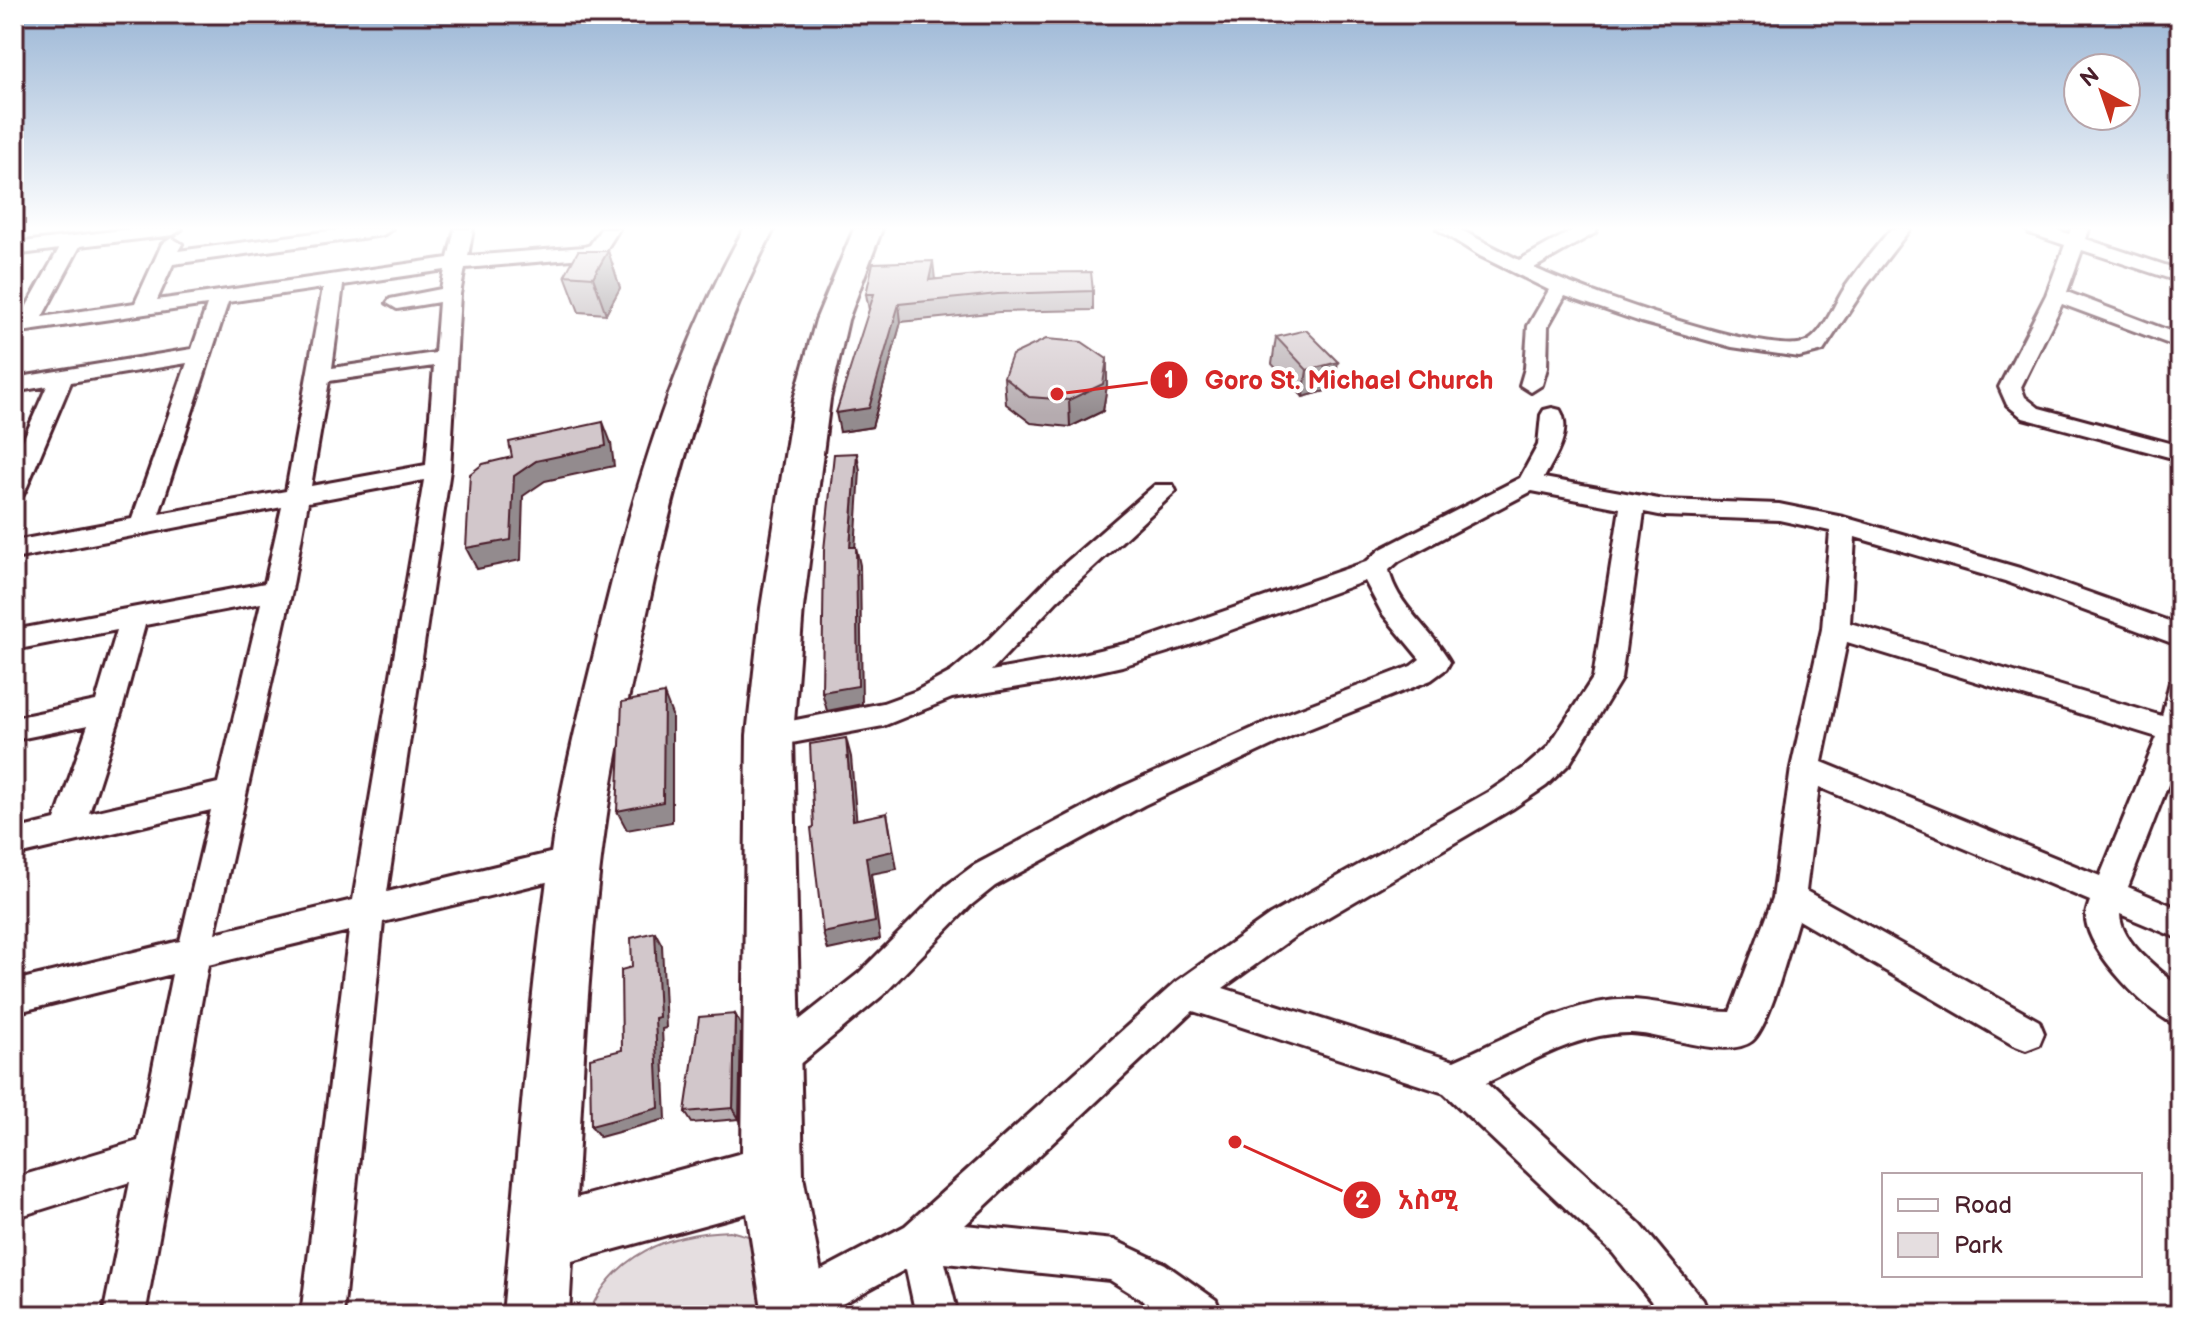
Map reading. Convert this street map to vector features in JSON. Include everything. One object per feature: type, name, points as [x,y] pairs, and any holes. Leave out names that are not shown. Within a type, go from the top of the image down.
[{"type":"highway","points":[[536,1315],[553,1074],[575,861],[600,723],[644,529],[689,377],[728,291]]},
{"type":"highway","points":[[796,1311],[772,1176],[770,735],[782,608],[812,399],[832,320],[843,291]]},
{"type":"highway","points":[[542,1238],[772,1176]]},
{"type":"street","points":[[20,326],[42,291]]},
{"type":"street","points":[[143,309],[151,291]]},
{"type":"street","points":[[20,326],[263,291]]},
{"type":"street","points":[[124,1315],[194,952],[279,590],[321,376],[333,291]]},
{"type":"street","points":[[322,1315],[368,910],[438,470],[450,291]]},
{"type":"street","points":[[1531,385],[1536,368],[1538,326],[1558,291]]},
{"type":"street","points":[[1569,291],[1677,326],[1801,352],[1815,346],[1852,291]]},
{"type":"street","points":[[2057,291],[2010,387],[2015,400],[2031,413],[2180,453]]},
{"type":"street","points":[[397,303],[450,294]]},
{"type":"street","points":[[2056,295],[2180,342]]},
{"type":"street","points":[[143,525],[220,297]]},
{"type":"street","points":[[14,385],[203,354]]},
{"type":"street","points":[[321,376],[447,358]]},
{"type":"street","points":[[16,480],[62,377]]},
{"type":"street","points":[[945,689],[1047,672],[1142,650],[1249,615],[1325,583],[1375,568],[1390,555],[1529,483],[1550,445],[1552,415]]},
{"type":"street","points":[[14,550],[438,470]]},
{"type":"street","points":[[1529,483],[1664,508],[1779,512],[1843,525],[2014,575],[2180,636]]},
{"type":"street","points":[[770,735],[844,725],[890,712],[945,689],[986,662],[1032,609],[1164,491]]},
{"type":"street","points":[[796,1311],[919,1240],[1188,993],[1282,926],[1501,800],[1535,777],[1559,755],[1607,679],[1633,501]]},
{"type":"street","points":[[1455,1079],[1571,1026],[1630,1016],[1708,1029],[1739,1029],[1749,1015],[1789,898],[1806,768],[1836,629],[1843,525]]},
{"type":"street","points":[[772,1064],[871,984],[958,896],[984,876],[1133,796],[1288,725],[1421,673],[1436,662],[1429,645],[1396,615],[1377,585],[1375,568]]},
{"type":"street","points":[[14,640],[279,590]]},
{"type":"street","points":[[67,831],[108,710],[134,617]]},
{"type":"street","points":[[1836,629],[2177,733]]},
{"type":"street","points":[[2180,690],[2177,733],[2108,895],[2102,918],[2111,939],[2136,969],[2180,1010]]},
{"type":"street","points":[[14,729],[108,710]]},
{"type":"street","points":[[1806,768],[2180,924]]},
{"type":"street","points":[[14,843],[231,793]]},
{"type":"street","points":[[14,997],[575,861]]},
{"type":"street","points":[[1789,898],[2026,1033]]},
{"type":"street","points":[[1188,993],[1455,1079],[1627,1239],[1688,1315]]},
{"type":"street","points":[[14,1198],[156,1155]]},
{"type":"street","points":[[919,1240],[937,1315]]},
{"type":"street","points":[[919,1240],[1114,1260],[1150,1279],[1201,1315]]},
{"type":"green space","points":[[730,1231],[752,1237],[782,1315],[588,1315],[612,1276],[645,1251],[685,1236]]},
{"type":"building","points":[[867,291],[1092,291],[998,294],[899,304],[869,408],[836,413],[874,294],[866,294]]},
{"type":"building","points":[[1306,330],[1338,362],[1307,370],[1276,337]]},
{"type":"building","points":[[1046,339],[1082,342],[1107,359],[1103,384],[1069,400],[1029,397],[1004,377],[1012,355]]},
{"type":"building","points":[[603,422],[606,446],[536,461],[514,476],[511,540],[466,548],[470,474],[483,464],[512,457],[509,442]]},
{"type":"building","points":[[857,453],[850,547],[856,547],[858,686],[822,692],[824,550],[834,454]]},
{"type":"building","points":[[664,694],[663,802],[617,811],[622,702]]},
{"type":"building","points":[[846,738],[853,820],[887,813],[893,851],[866,857],[875,922],[823,933],[811,828],[814,827],[810,744]]},
{"type":"building","points":[[655,932],[659,1108],[591,1126],[590,1058],[622,1050],[621,970],[632,967],[631,938]]},
{"type":"building","points":[[735,1014],[733,1108],[685,1112],[699,1017]]},
{"type":"place","name":"Goro St. Michael Church","points":[[1057,394]]},
{"type":"place","name":"አስሚ","points":[[1235,1142]]}]
